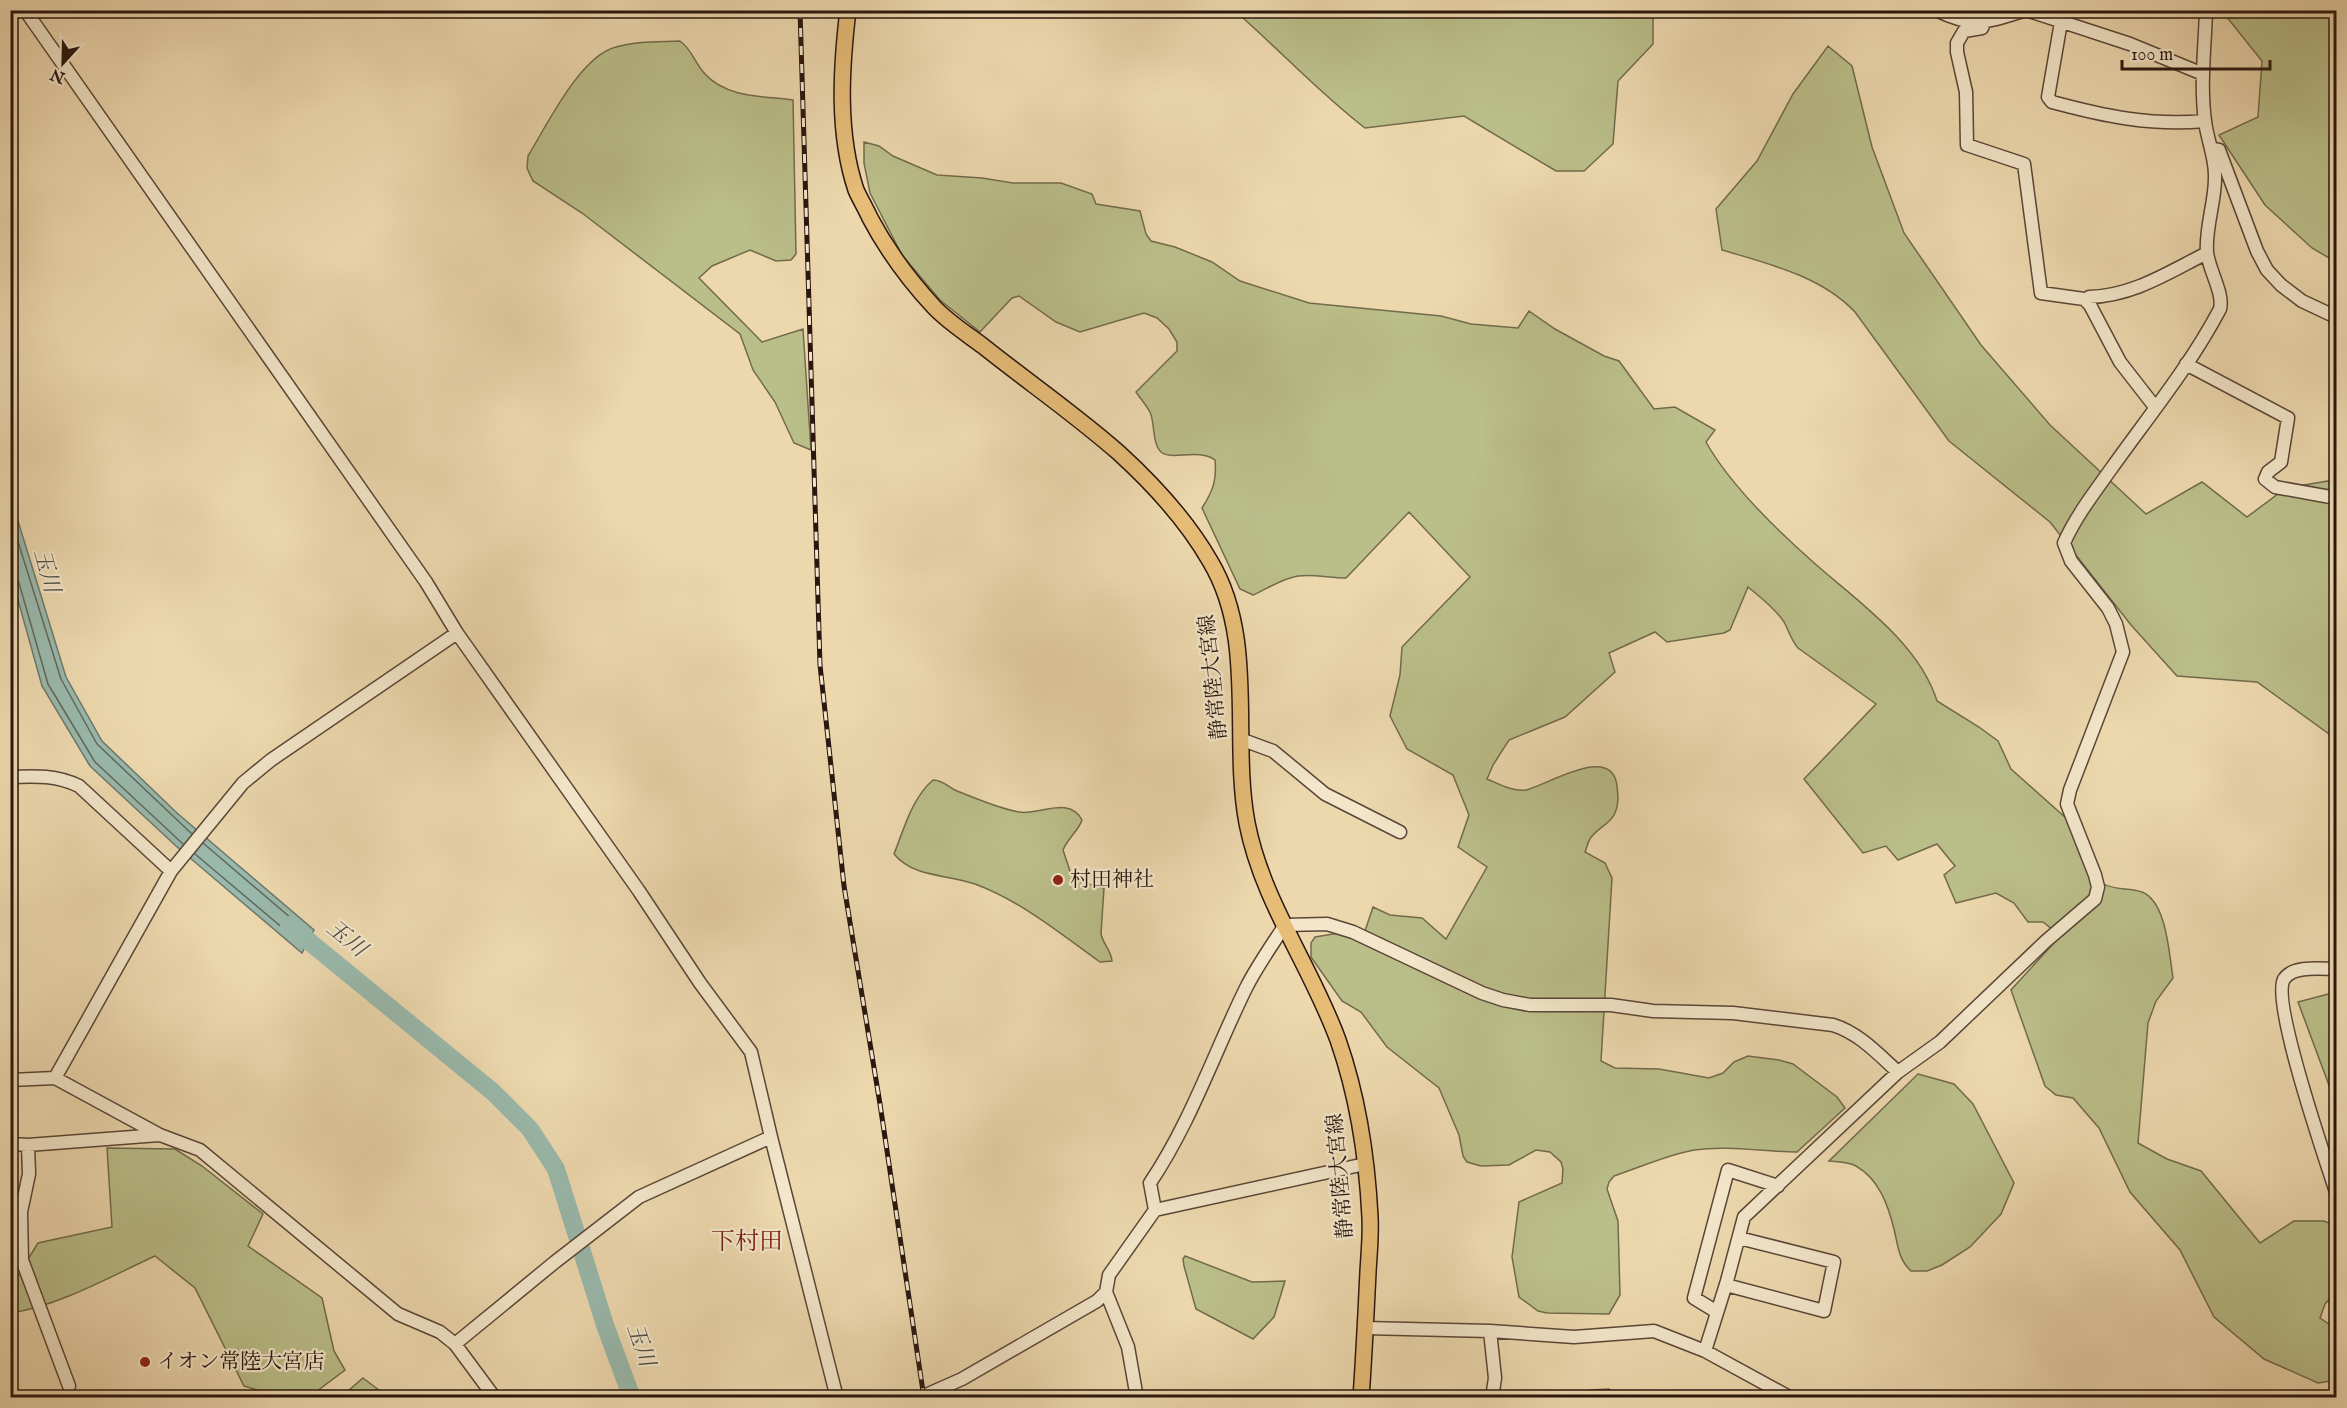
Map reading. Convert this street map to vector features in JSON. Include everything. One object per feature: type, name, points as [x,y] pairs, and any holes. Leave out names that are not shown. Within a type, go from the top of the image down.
[{"type":"main road","name":"静常陸大宮線","points":[[848,10],[843,63],[843,102],[847,147],[856,190],[885,247],[935,308],[1119,454],[1159,494],[1189,529],[1212,563],[1228,603],[1236,640],[1243,790],[1247,821],[1266,888],[1337,1038],[1350,1080],[1362,1133],[1370,1220],[1361,1398]]},
{"type":"street","points":[[26,10],[426,582],[458,633],[639,891],[700,983],[751,1052],[837,1398]]},
{"type":"street","points":[[1936,10],[1962,20],[1984,23],[2026,10],[2130,44],[2203,74]]},
{"type":"street","points":[[1705,1351],[1744,1218],[1898,1072],[1940,1041],[2094,899],[2098,887],[2095,875],[2067,804],[2070,790],[2123,652],[2118,631],[2108,608],[2071,561],[2064,543],[2071,527],[2089,499],[2186,364],[2214,320],[2221,303],[2207,253],[2216,174],[2205,121],[2203,74],[2206,10]]},
{"type":"street","points":[[2061,22],[2048,97],[2052,102],[2109,117],[2140,122],[2205,121]]},
{"type":"street","points":[[1984,23],[1982,28],[1964,31],[1957,43],[1966,92],[1967,145],[2024,164],[2041,293],[2086,301],[2090,304],[2120,362],[2155,407]]},
{"type":"street","points":[[2212,149],[2219,150],[2257,251],[2267,270],[2281,285],[2302,301],[2337,317]]},
{"type":"street","points":[[2086,301],[2090,297],[2109,297],[2137,289],[2207,253]]},
{"type":"street","points":[[2186,364],[2288,418],[2281,462],[2268,472],[2265,479],[2275,487],[2337,498]]},
{"type":"street","points":[[55,1078],[171,871],[243,783],[271,760],[458,633]]},
{"type":"street","points":[[1242,740],[1273,751],[1325,795],[1400,832]]},
{"type":"street","points":[[10,777],[45,775],[63,778],[80,786],[171,871]]},
{"type":"street","points":[[1155,1210],[1150,1183],[1167,1159],[1202,1090],[1247,986],[1285,925],[1327,924],[1353,932],[1482,993],[1521,1004],[1611,1005],[1653,1011],[1733,1013],[1833,1025],[1846,1029],[1898,1072]]},
{"type":"street","points":[[2337,969],[2308,969],[2292,973],[2284,979],[2282,990],[2295,1056],[2310,1114],[2337,1192]]},
{"type":"street","points":[[10,1080],[55,1078],[160,1135],[200,1150],[398,1314],[440,1332],[455,1344],[495,1398]]},
{"type":"street","points":[[10,1144],[28,1146],[160,1135]]},
{"type":"street","points":[[455,1344],[639,1197],[771,1137]]},
{"type":"street","points":[[28,1146],[29,1174],[21,1212],[22,1260],[69,1386]]},
{"type":"street","points":[[1137,1398],[1128,1347],[1106,1292],[1109,1275],[1155,1210],[1365,1164]]},
{"type":"street","points":[[1717,1312],[1694,1298],[1728,1170],[1778,1186]]},
{"type":"street","points":[[1726,1285],[1824,1311],[1834,1262],[1739,1238]]},
{"type":"street","points":[[919,1398],[962,1379],[1097,1300],[1106,1292]]},
{"type":"street","points":[[1365,1328],[1490,1331],[1574,1337],[1654,1331],[1705,1351],[1791,1398]]},
{"type":"street","points":[[1490,1331],[1495,1378],[1492,1398]]},
{"type":"green space","points":[[1235,11],[1661,11],[1653,15],[1653,44],[1618,81],[1613,144],[1584,171],[1556,171],[1464,116],[1365,128],[1331,100]]},
{"type":"green space","points":[[2222,11],[2336,11],[2336,262],[2312,248],[2265,205],[2219,135],[2258,117],[2262,61]]},
{"type":"green space","points":[[680,41],[688,48],[705,74],[724,88],[746,95],[793,100],[796,254],[791,260],[776,261],[750,250],[712,266],[699,278],[762,342],[803,329],[811,450],[794,443],[775,402],[753,370],[740,334],[582,213],[533,181],[527,168],[528,156],[555,110],[577,77],[590,63],[603,53],[623,45]]},
{"type":"green space","points":[[1828,46],[1852,66],[1872,147],[1904,233],[1981,345],[2050,425],[2146,514],[2202,482],[2247,517],[2286,488],[2334,480],[2329,549],[2336,558],[2336,739],[2257,682],[2177,676],[2131,625],[2050,522],[1949,441],[1855,312],[1826,289],[1810,280],[1776,266],[1722,250],[1716,209],[1757,161],[1793,94]]},
{"type":"green space","points":[[864,142],[879,146],[893,156],[937,175],[1013,183],[1061,183],[1092,194],[1096,204],[1140,211],[1146,234],[1151,241],[1175,247],[1212,262],[1240,281],[1309,303],[1441,316],[1471,324],[1518,328],[1529,311],[1555,329],[1604,356],[1619,361],[1654,409],[1675,407],[1715,430],[1706,442],[1741,490],[1785,536],[1885,624],[1916,660],[1937,701],[1998,741],[2011,769],[2076,827],[2102,883],[2111,887],[2142,892],[2157,906],[2168,943],[2173,978],[2156,1001],[2148,1023],[2138,1143],[2167,1159],[2201,1171],[2260,1243],[2294,1221],[2324,1221],[2336,1226],[2336,1292],[2325,1304],[2320,1318],[2336,1329],[2336,1380],[2318,1383],[2264,1359],[2214,1317],[2180,1250],[2130,1192],[2099,1128],[2073,1098],[2056,1095],[2045,1086],[2011,990],[2052,945],[2056,938],[2054,931],[2043,922],[2028,922],[2014,903],[1996,893],[1956,903],[1944,875],[1955,866],[1937,844],[1898,860],[1886,846],[1863,853],[1804,779],[1876,704],[1798,648],[1780,617],[1748,587],[1730,630],[1724,633],[1667,642],[1655,632],[1609,653],[1615,672],[1565,717],[1509,740],[1487,779],[1516,790],[1526,790],[1563,775],[1592,767],[1604,768],[1613,774],[1617,786],[1616,810],[1613,817],[1592,835],[1585,852],[1605,863],[1612,878],[1601,1061],[1615,1068],[1659,1069],[1709,1078],[1723,1073],[1734,1062],[1748,1056],[1779,1060],[1793,1064],[1837,1097],[1845,1108],[1797,1152],[1733,1148],[1694,1150],[1614,1176],[1607,1189],[1618,1221],[1620,1295],[1609,1314],[1547,1313],[1538,1311],[1519,1297],[1512,1257],[1519,1202],[1562,1183],[1561,1162],[1550,1152],[1536,1150],[1509,1165],[1481,1166],[1467,1162],[1463,1156],[1459,1135],[1439,1088],[1387,1047],[1361,1012],[1342,1001],[1311,957],[1311,943],[1315,937],[1339,933],[1362,940],[1373,907],[1390,915],[1422,918],[1446,939],[1487,867],[1458,847],[1469,815],[1453,775],[1407,749],[1390,716],[1400,675],[1402,647],[1470,577],[1409,512],[1346,578],[1310,575],[1292,577],[1253,595],[1240,589],[1202,508],[1213,485],[1215,460],[1201,455],[1171,455],[1161,452],[1156,444],[1150,412],[1136,392],[1177,351],[1177,342],[1169,329],[1157,318],[1144,313],[1080,332],[1056,322],[1019,296],[1012,298],[980,332],[940,300],[902,255],[870,193],[864,163]]},
{"type":"green space","points":[[933,780],[995,806],[1019,812],[1061,808],[1076,813],[1082,820],[1063,850],[1073,880],[1104,888],[1101,934],[1112,961],[1100,962],[1040,919],[992,891],[975,884],[921,871],[902,862],[894,854],[914,805]]},
{"type":"green space","points":[[2336,992],[2336,1104],[2298,1002]]},
{"type":"green space","points":[[1918,1074],[1954,1084],[1973,1104],[2014,1183],[2001,1214],[1970,1247],[1942,1265],[1927,1271],[1911,1271],[1903,1262],[1892,1220],[1877,1185],[1871,1178],[1853,1165],[1829,1161]]},
{"type":"green space","points":[[107,1148],[175,1149],[202,1166],[263,1214],[248,1246],[322,1298],[334,1351],[345,1370],[309,1397],[281,1397],[244,1386],[195,1288],[155,1256],[66,1297],[11,1313],[11,1282],[14,1282],[38,1243],[112,1227]]},
{"type":"green space","points":[[1185,1256],[1252,1282],[1285,1281],[1274,1317],[1253,1339],[1196,1309],[1184,1266]]},
{"type":"green space","points":[[363,1378],[388,1397],[341,1397]]},
{"type":"green space","points":[[1609,1389],[1621,1397],[1566,1397],[1591,1390]]},
{"type":"water","points":[[10,495],[66,677],[102,741],[177,813],[314,930],[302,953],[176,846],[90,766],[42,686],[11,575]]},
{"type":"waterway","name":"玉川","points":[[289,925],[493,1092],[530,1129],[556,1169],[606,1328],[632,1398]]},
{"type":"railway","points":[[800,10],[820,665],[844,886],[880,1104],[924,1398]]},
{"type":"place","name":"村田神社","points":[[1058,880]]},
{"type":"place","name":"イオン常陸大宮店","points":[[145,1362]]},
{"type":"district","name":"下村田","points":[[747,1242]]}]
